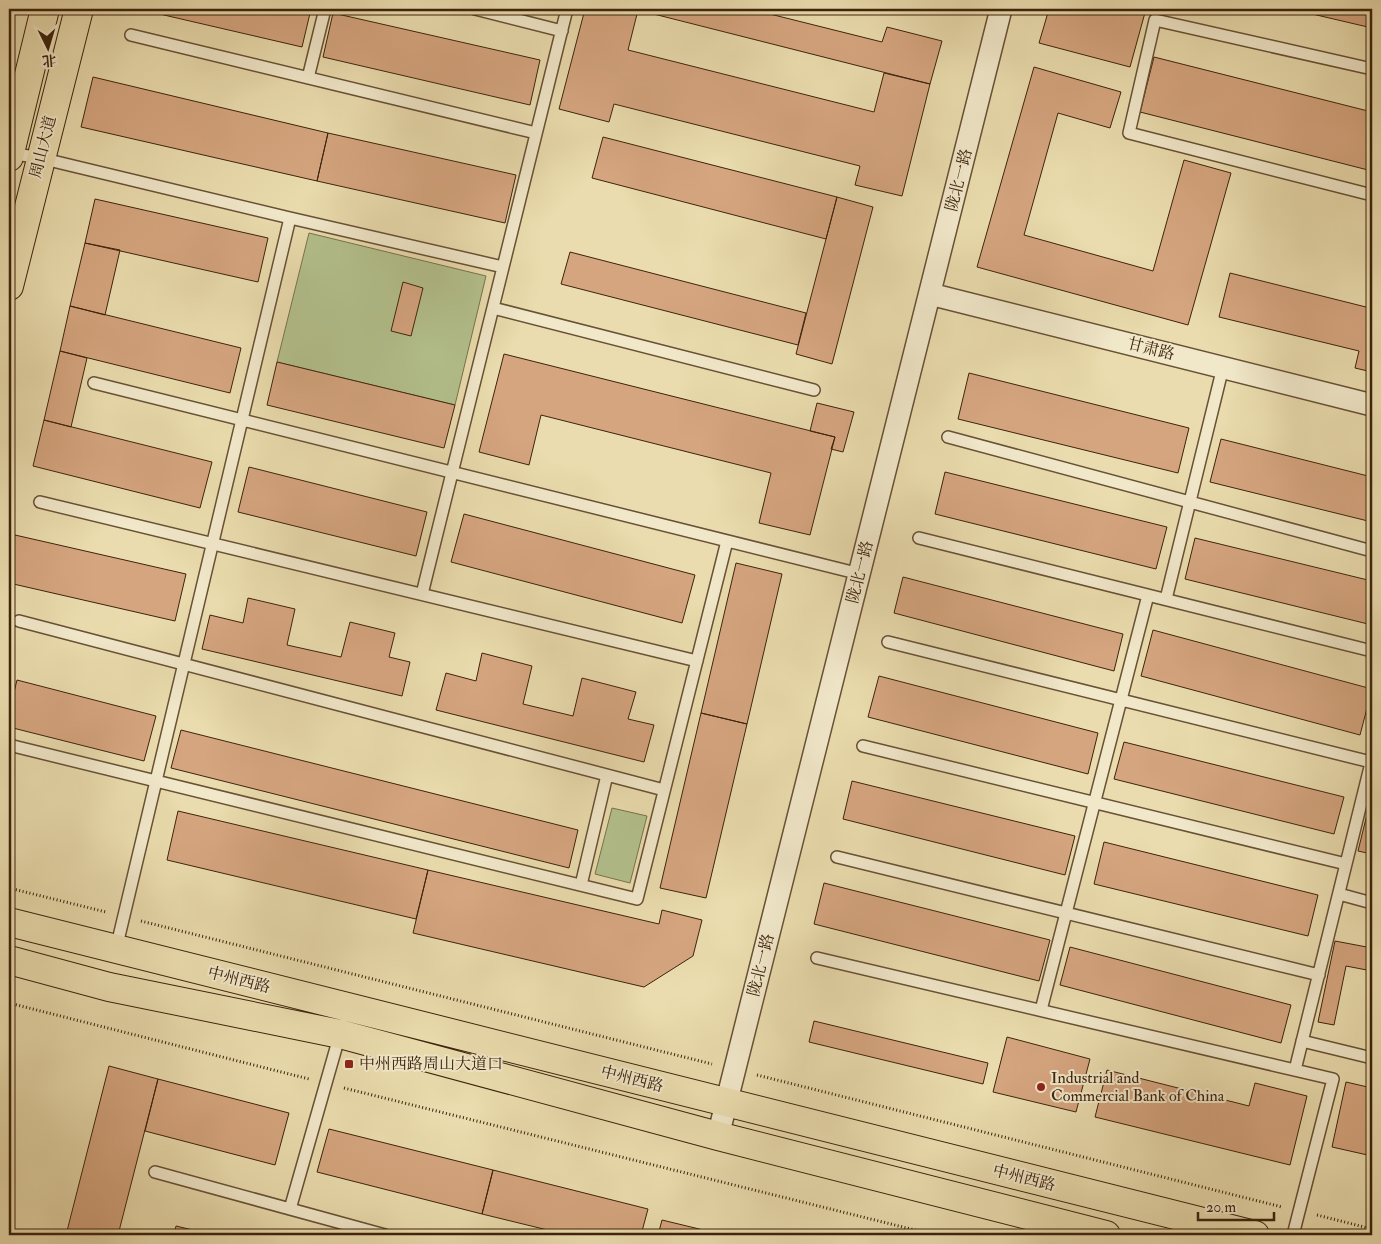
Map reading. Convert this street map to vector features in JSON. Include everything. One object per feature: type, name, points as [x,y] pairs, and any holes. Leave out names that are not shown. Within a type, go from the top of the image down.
[{"type":"main road","name":"周山大道","points":[[9,155],[45,9]]},
{"type":"main road","name":"周山大道","points":[[9,286],[79,9]]},
{"type":"main road","name":"中州西路","points":[[9,922],[1255,1235]]},
{"type":"main road","name":"中州西路","points":[[9,960],[109,987],[340,1034],[718,1136],[1106,1235]]},
{"type":"street","name":"陇北一路","points":[[718,1136],[1001,9]]},
{"type":"street","name":"甘肃路","points":[[930,294],[1372,405]]},
{"type":"lane","points":[[308,78],[325,9]]},
{"type":"lane","points":[[476,9],[562,31]]},
{"type":"lane","points":[[422,594],[567,9]]},
{"type":"lane","points":[[1372,69],[1155,20],[1129,133],[1372,196]]},
{"type":"lane","points":[[132,35],[536,133]]},
{"type":"lane","points":[[9,155],[40,158],[503,267]]},
{"type":"lane","points":[[116,949],[290,218]]},
{"type":"lane","points":[[492,308],[814,390]]},
{"type":"lane","points":[[1166,599],[1223,367]]},
{"type":"lane","points":[[94,383],[860,574]]},
{"type":"lane","points":[[948,437],[1372,551]]},
{"type":"lane","points":[[40,502],[697,661]]},
{"type":"lane","points":[[919,538],[1372,651]]},
{"type":"lane","points":[[9,745],[581,886],[637,898],[727,541]]},
{"type":"lane","points":[[1041,1010],[1148,595]]},
{"type":"lane","points":[[19,622],[664,790]]},
{"type":"lane","points":[[888,642],[1372,761],[1295,1070]]},
{"type":"lane","points":[[863,746],[1346,864]]},
{"type":"lane","points":[[581,886],[607,775]]},
{"type":"lane","points":[[837,858],[1318,975]]},
{"type":"lane","points":[[1339,894],[1372,903]]},
{"type":"lane","points":[[816,958],[1333,1079],[1293,1235]]},
{"type":"lane","points":[[290,1210],[340,1034]]},
{"type":"lane","points":[[1302,1041],[1372,1058]]},
{"type":"lane","points":[[155,1172],[385,1235]]},
{"type":"path","points":[[9,888],[1372,1229]]},
{"type":"path","points":[[9,1003],[935,1235]]},
{"type":"green space","points":[[309,233],[486,276],[455,405],[277,362]]},
{"type":"green space","points":[[612,808],[647,816],[630,883],[595,874]]},
{"type":"building","points":[[138,9],[311,9],[302,47]]},
{"type":"building","points":[[585,9],[638,10],[628,50],[874,112],[884,73],[930,84],[902,196],[855,185],[860,166],[614,104],[609,122],[559,109]]},
{"type":"building","points":[[634,9],[750,9],[882,42],[887,27],[942,41],[930,84]]},
{"type":"building","points":[[1049,9],[1146,9],[1130,67],[1039,43]]},
{"type":"building","points":[[1291,9],[1372,9],[1372,28]]},
{"type":"building","points":[[333,13],[540,60],[530,105],[323,57]]},
{"type":"building","points":[[1154,57],[1372,112],[1372,171],[1140,112]]},
{"type":"building","points":[[1034,67],[1121,92],[1110,128],[1058,113],[1024,235],[1153,271],[1184,160],[1231,173],[1188,325],[977,267]]},
{"type":"building","points":[[93,77],[328,133],[317,181],[81,127]]},
{"type":"building","points":[[328,133],[516,175],[505,223],[317,181]]},
{"type":"building","points":[[603,137],[837,197],[826,239],[592,178]]},
{"type":"building","points":[[837,197],[873,207],[832,364],[796,354]]},
{"type":"building","points":[[95,199],[268,238],[258,282],[85,243]]},
{"type":"building","points":[[85,243],[120,250],[105,315],[70,306]]},
{"type":"building","points":[[570,252],[806,313],[798,345],[561,284]]},
{"type":"building","points":[[1230,273],[1370,308],[1372,300],[1372,372],[1355,368],[1359,351],[1219,317]]},
{"type":"building","points":[[403,282],[423,288],[411,336],[391,331]]},
{"type":"building","points":[[70,306],[241,348],[230,393],[60,351]]},
{"type":"building","points":[[60,351],[87,358],[71,427],[44,420]]},
{"type":"building","points":[[504,354],[835,437],[810,535],[759,523],[771,473],[541,415],[529,465],[479,452]]},
{"type":"building","points":[[277,362],[455,405],[444,448],[267,405]]},
{"type":"building","points":[[969,373],[1189,428],[1178,473],[958,419]]},
{"type":"building","points":[[817,403],[854,412],[843,452],[831,449],[835,437],[810,431]]},
{"type":"building","points":[[44,420],[212,462],[200,508],[33,466]]},
{"type":"building","points":[[1221,439],[1372,477],[1372,522],[1210,482]]},
{"type":"building","points":[[249,467],[427,512],[416,556],[238,512]]},
{"type":"building","points":[[945,472],[1167,527],[1156,569],[935,514]]},
{"type":"building","points":[[464,514],[695,575],[682,623],[451,562]]},
{"type":"building","points":[[15,535],[186,574],[175,621],[9,583],[9,561]]},
{"type":"building","points":[[1195,538],[1372,581],[1372,625],[1185,579]]},
{"type":"building","points":[[736,563],[782,574],[747,724],[701,713]]},
{"type":"building","points":[[903,577],[1123,634],[1114,671],[894,613]]},
{"type":"building","points":[[248,598],[295,609],[287,645],[341,657],[350,622],[395,633],[389,657],[410,662],[402,696],[202,649],[210,615],[243,623]]},
{"type":"building","points":[[1153,630],[1372,689],[1360,735],[1141,676]]},
{"type":"building","points":[[482,653],[532,666],[523,704],[573,716],[582,678],[636,692],[628,719],[654,725],[644,762],[436,710],[446,673],[476,681]]},
{"type":"building","points":[[879,676],[1098,733],[1088,774],[868,717]]},
{"type":"building","points":[[17,680],[156,716],[144,761],[9,727],[9,713]]},
{"type":"building","points":[[701,713],[747,724],[706,898],[660,888]]},
{"type":"building","points":[[181,730],[578,830],[569,868],[171,768]]},
{"type":"building","points":[[1124,742],[1344,797],[1334,834],[1114,779]]},
{"type":"building","points":[[852,781],[1075,836],[1065,875],[843,819]]},
{"type":"building","points":[[1372,794],[1372,854],[1358,851]]},
{"type":"building","points":[[178,811],[428,870],[416,919],[167,860]]},
{"type":"building","points":[[1104,842],[1318,895],[1308,936],[1094,884]]},
{"type":"building","points":[[428,870],[659,924],[662,910],[702,920],[693,956],[644,987],[413,933]]},
{"type":"building","points":[[824,883],[1050,940],[1039,981],[814,924]]},
{"type":"building","points":[[1335,941],[1372,948],[1372,971],[1346,966],[1334,1025],[1318,1022]]},
{"type":"building","points":[[1070,947],[1291,1005],[1281,1043],[1060,985]]},
{"type":"building","points":[[814,1021],[988,1063],[983,1084],[809,1042]]},
{"type":"building","points":[[1007,1037],[1090,1059],[1076,1112],[993,1092]]},
{"type":"building","points":[[109,1066],[158,1079],[118,1235],[66,1235]]},
{"type":"building","points":[[1107,1070],[1249,1106],[1255,1083],[1307,1096],[1290,1165],[1095,1117]]},
{"type":"building","points":[[158,1079],[289,1113],[275,1165],[145,1131]]},
{"type":"building","points":[[1346,1082],[1372,1088],[1372,1156],[1332,1147]]},
{"type":"building","points":[[329,1129],[493,1170],[482,1214],[317,1172]]},
{"type":"building","points":[[493,1170],[648,1209],[641,1235],[568,1235],[482,1214]]},
{"type":"building","points":[[662,1220],[724,1235],[658,1235]]},
{"type":"building","points":[[176,1226],[214,1235],[174,1235]]},
{"type":"place","name":"中州西路周山大道口","points":[[349,1064]]},
{"type":"place","name":"Industrial and Commercial Bank of China","points":[[1041,1087]]}]
